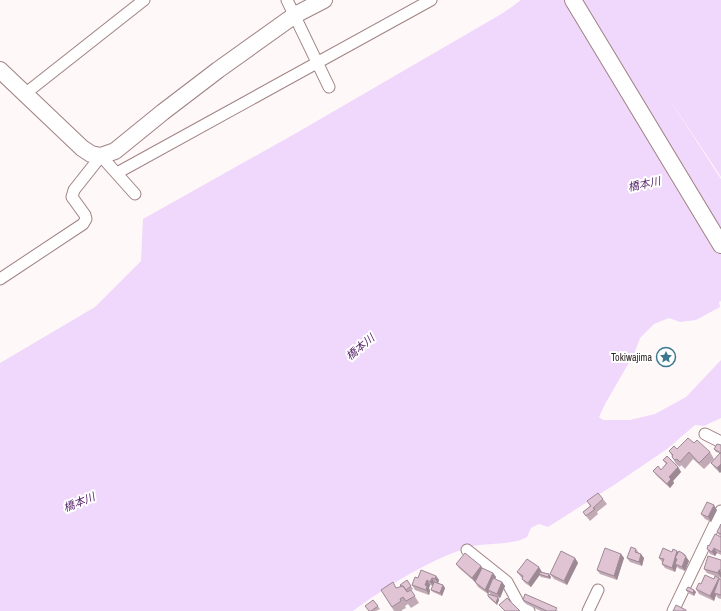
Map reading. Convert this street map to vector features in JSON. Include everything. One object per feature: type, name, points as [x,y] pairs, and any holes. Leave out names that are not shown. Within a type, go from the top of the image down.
[{"type":"street","points":[[26,93],[144,0]]},
{"type":"street","points":[[287,0],[329,87]]},
{"type":"street","points":[[0,70],[26,93],[82,148],[91,154],[101,156],[115,151],[218,70],[295,15],[324,0]]},
{"type":"street","points":[[117,174],[431,0]]},
{"type":"street","points":[[573,0],[721,245]]},
{"type":"street","points":[[101,156],[135,194]]},
{"type":"street","points":[[0,279],[83,224],[86,219],[85,215],[72,197],[74,190],[101,156]]},
{"type":"street","points":[[705,434],[721,442]]},
{"type":"street","points":[[673,611],[721,511]]},
{"type":"street","points":[[467,550],[507,582],[520,606],[530,611]]},
{"type":"street","points":[[588,611],[598,590]]},
{"type":"water","name":"橋本川","points":[[521,0],[721,0],[721,177],[664,91],[721,179],[720,307],[696,320],[680,322],[669,318],[654,324],[640,338],[634,354],[599,417],[603,420],[630,420],[655,414],[686,397],[721,360],[721,418],[704,426],[695,425],[667,449],[548,527],[539,524],[531,528],[527,537],[520,540],[475,546],[455,552],[409,574],[353,611],[0,611],[0,363],[95,307],[141,261],[143,219],[298,132],[503,13]]},
{"type":"building","points":[[688,438],[694,443],[697,440],[710,452],[699,463],[689,452],[680,462],[672,457],[673,455],[669,451],[674,446],[677,449]]},
{"type":"building","points":[[717,444],[721,445],[721,453],[714,449]]},
{"type":"building","points":[[720,453],[721,464],[717,468],[711,463]]},
{"type":"building","points":[[667,456],[678,467],[669,477],[671,479],[667,484],[653,471],[658,466],[661,470],[667,463],[663,460]]},
{"type":"building","points":[[598,493],[603,499],[593,508],[595,509],[586,516],[583,512],[591,506],[587,501]]},
{"type":"building","points":[[707,502],[714,505],[708,517],[701,514]]},
{"type":"building","points":[[721,524],[721,534],[717,532]]},
{"type":"building","points":[[715,534],[721,537],[721,552],[714,548],[712,552],[707,549]]},
{"type":"building","points":[[631,547],[636,549],[635,552],[641,554],[639,562],[627,558]]},
{"type":"building","points":[[605,548],[621,554],[614,576],[597,570]]},
{"type":"building","points":[[663,548],[672,552],[673,549],[677,551],[672,568],[662,564],[664,559],[659,558]]},
{"type":"building","points":[[561,551],[575,558],[564,581],[550,574]]},
{"type":"building","points":[[679,551],[686,556],[682,567],[675,564],[677,559],[675,558]]},
{"type":"building","points":[[465,553],[481,566],[472,578],[456,564]]},
{"type":"building","points":[[708,556],[721,560],[721,570],[719,570],[718,573],[704,569]]},
{"type":"building","points":[[527,559],[539,567],[528,583],[522,579],[523,576],[517,572]]},
{"type":"building","points":[[482,568],[493,573],[485,590],[475,582]]},
{"type":"building","points":[[421,570],[436,576],[435,579],[432,578],[430,582],[427,580],[425,585],[427,586],[426,590],[412,585],[415,577],[418,578]]},
{"type":"building","points":[[540,572],[549,574],[548,577],[539,574]]},
{"type":"building","points":[[705,575],[714,579],[715,576],[719,578],[710,596],[696,589],[699,583],[701,584]]},
{"type":"building","points":[[493,578],[502,582],[497,594],[488,590]]},
{"type":"building","points":[[719,579],[721,579],[721,595],[714,593]]},
{"type":"building","points":[[407,580],[411,586],[406,590],[400,585]]},
{"type":"building","points":[[393,582],[396,588],[403,586],[407,592],[411,590],[415,596],[406,601],[403,597],[400,599],[401,601],[392,607],[381,590]]},
{"type":"building","points":[[434,582],[443,585],[440,593],[431,590]]},
{"type":"building","points":[[688,587],[694,590],[693,593],[686,590]]},
{"type":"building","points":[[488,594],[498,597],[496,603],[488,596]]},
{"type":"building","points":[[525,594],[557,608],[555,611],[547,611],[523,600]]},
{"type":"building","points":[[507,598],[520,611],[505,611],[499,605]]},
{"type":"building","points":[[373,600],[378,606],[369,611],[365,606]]},
{"type":"building","points":[[676,605],[686,610],[686,611],[673,611]]},
{"type":"place","name":"Tokiwajima","points":[[666,357]]}]
